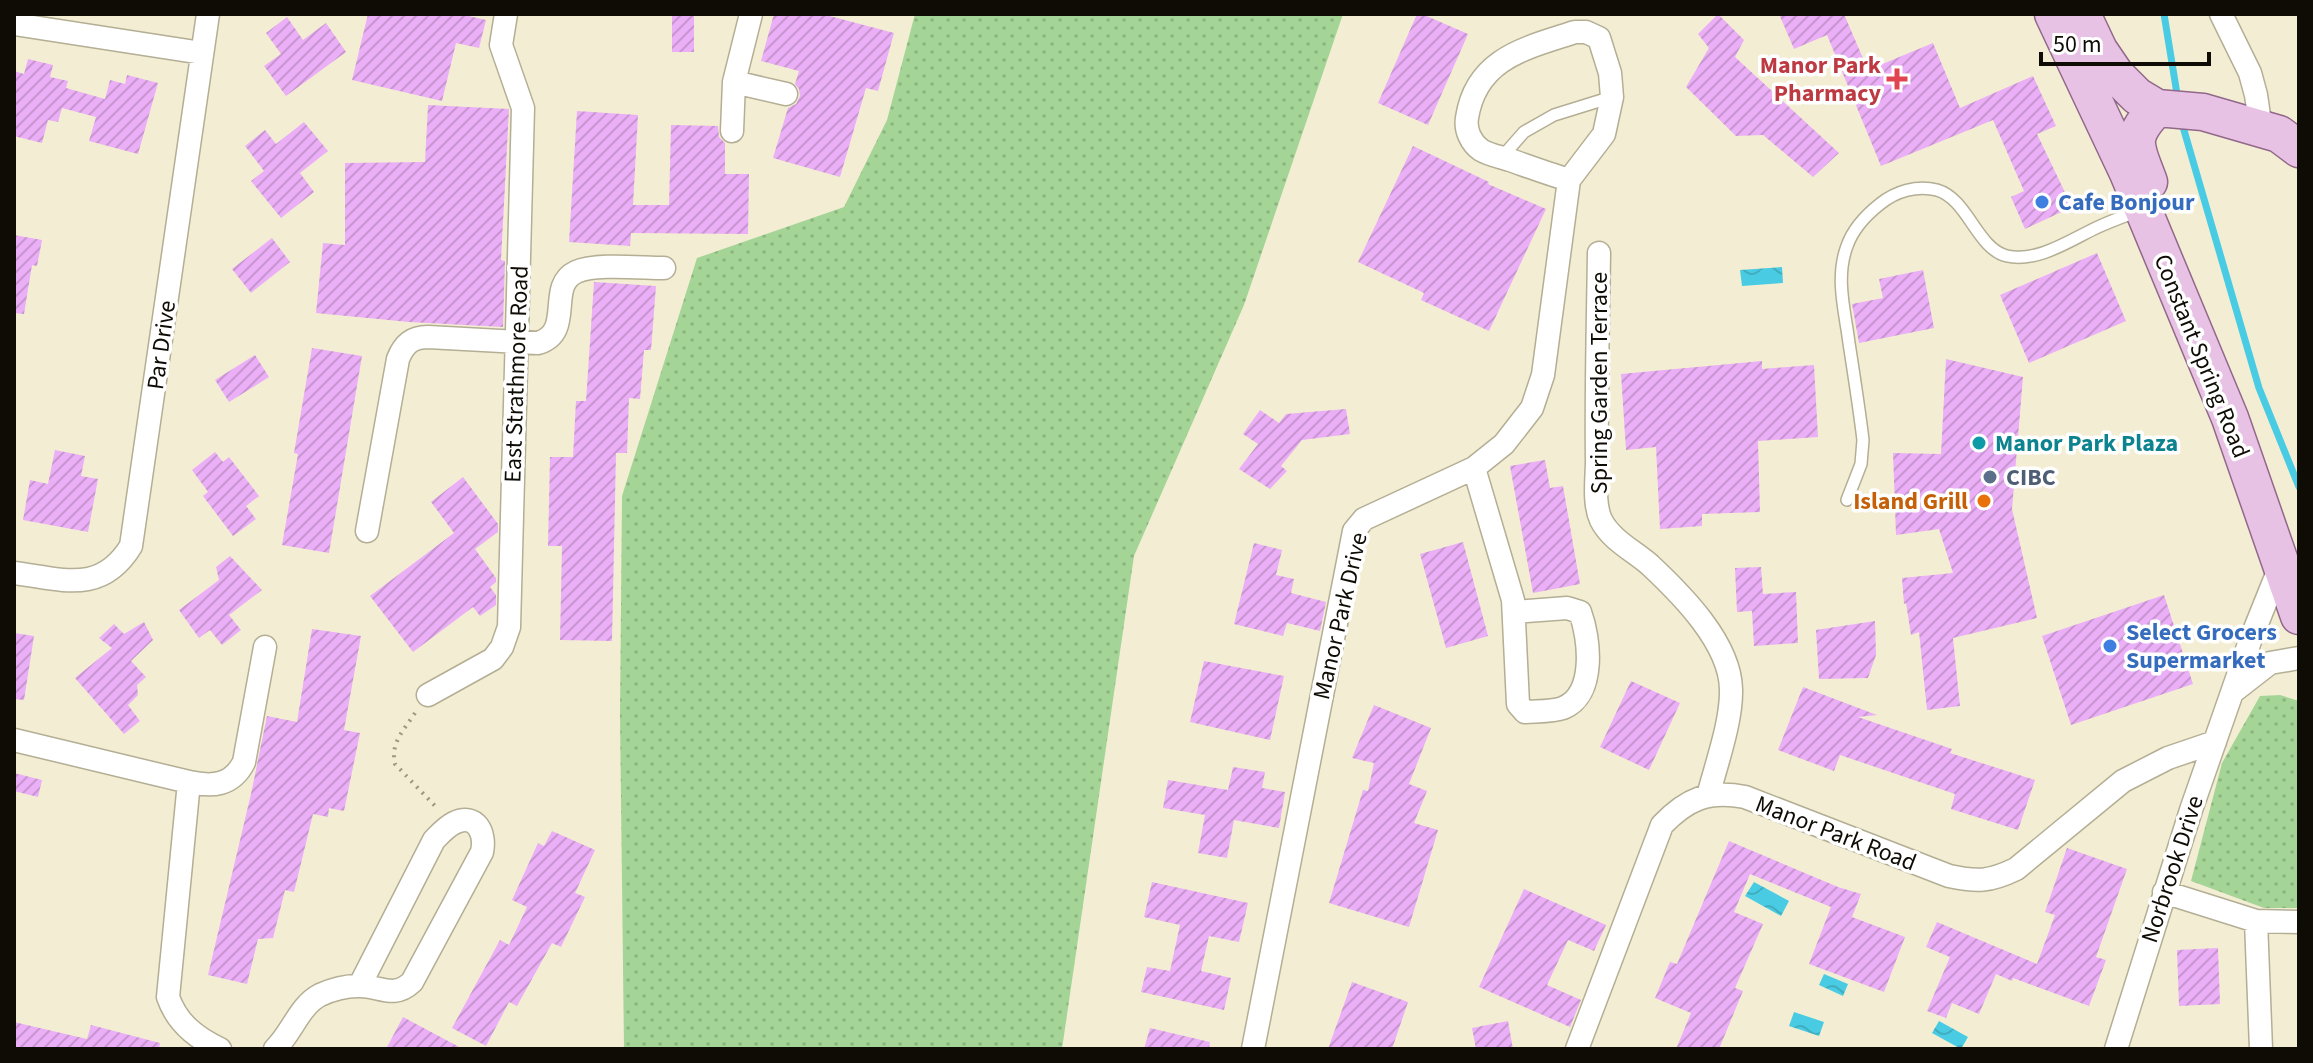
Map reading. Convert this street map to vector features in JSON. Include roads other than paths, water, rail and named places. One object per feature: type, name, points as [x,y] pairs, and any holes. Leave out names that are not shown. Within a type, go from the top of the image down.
[{"type":"main road","name":"Constant Spring Road","points":[[2053,14],[2128,173],[2230,418],[2299,616]]},
{"type":"main road","points":[[2082,14],[2099,50],[2116,75],[2137,96],[2176,109],[2279,134],[2298,145]]},
{"type":"main road","points":[[2176,109],[2141,124],[2135,143],[2213,359],[2230,418]]},
{"type":"street","name":"Par Drive","points":[[14,573],[94,579],[110,572],[122,561],[131,546],[208,14]]},
{"type":"street","name":"East Strathmore Road","points":[[428,695],[493,659],[502,647],[509,627],[523,108],[501,45],[506,14]]},
{"type":"street","points":[[732,131],[734,82],[751,14]]},
{"type":"street","points":[[2221,14],[2250,73],[2261,129]]},
{"type":"street","points":[[14,24],[202,53]]},
{"type":"street","points":[[1575,32],[1586,32],[1599,38],[1610,73],[1612,97],[1604,134],[1569,180],[1482,150],[1471,139],[1466,125],[1477,88],[1493,67],[1517,51],[1575,32]]},
{"type":"street","points":[[734,82],[786,94]]},
{"type":"street","name":"Manor Park Drive","points":[[1253,1049],[1354,531],[1364,519],[1474,468],[1504,444],[1532,408],[1543,375],[1569,180]]},
{"type":"street","name":"Spring Garden Terrace","points":[[1599,253],[1596,428],[1600,519],[1611,534],[1675,589],[1718,646],[1731,689],[1725,733],[1708,796]]},
{"type":"street","points":[[367,531],[398,359],[409,341],[418,337],[538,343],[548,340],[555,333],[564,281],[574,272],[591,268],[664,268]]},
{"type":"street","points":[[1474,468],[1513,600],[1518,704],[1525,712],[1563,708],[1581,694],[1586,679],[1586,628],[1580,612],[1567,608],[1514,612]]},
{"type":"street","name":"Norbrook Drive","points":[[2116,1049],[2164,892],[2215,742],[2281,564]]},
{"type":"street","points":[[14,740],[207,786],[218,785],[238,773],[244,762],[265,647]]},
{"type":"street","points":[[2234,691],[2270,663],[2299,658]]},
{"type":"street","name":"Manor Park Road","points":[[1708,796],[1726,794],[1745,797],[1949,876],[1974,882],[1995,879],[2016,869],[2123,781],[2168,758],[2215,742]]},
{"type":"street","points":[[189,782],[168,997],[174,1013],[187,1028],[201,1040],[220,1049]]},
{"type":"street","points":[[1577,1049],[1662,825],[1690,802],[1708,796]]},
{"type":"street","points":[[275,1049],[308,1004],[319,996],[360,985],[396,991],[412,982],[482,852],[482,831],[475,824],[466,820],[453,824],[434,840],[360,985]]},
{"type":"street","points":[[2164,892],[2256,921],[2299,922]]},
{"type":"street","points":[[2256,921],[2261,1049]]},
{"type":"lane","points":[[1502,157],[1524,132],[1554,115],[1612,97]]},
{"type":"lane","points":[[1847,500],[1861,464],[1863,440],[1840,279],[1847,246],[1864,218],[1888,198],[1904,190],[1926,188],[1942,191],[1954,199],[1990,245],[2005,256],[2024,257],[2143,210]]},
{"type":"water","points":[[1782,267],[1783,283],[1742,286],[1740,270]]},
{"type":"water","points":[[1754,882],[1789,901],[1781,916],[1745,896]]},
{"type":"water","points":[[1824,974],[1848,984],[1843,996],[1819,985]]},
{"type":"water","points":[[1794,1012],[1824,1022],[1819,1036],[1789,1026]]},
{"type":"water","points":[[1939,1021],[1968,1037],[1961,1049],[1932,1033]]},
{"type":"waterway","points":[[2164,14],[2178,100]]},
{"type":"waterway","points":[[2181,120],[2259,388],[2299,487]]},
{"type":"place","name":"Manor Park Pharmacy","points":[[1897,79]]},
{"type":"place","name":"Cafe Bonjour","points":[[2042,202]]},
{"type":"place","name":"Manor Park Plaza","points":[[1979,443]]},
{"type":"place","name":"CIBC","points":[[1990,477]]},
{"type":"place","name":"Island Grill","points":[[1984,501]]},
{"type":"place","name":"Select Grocers Supermarket","points":[[2110,646]]}]
